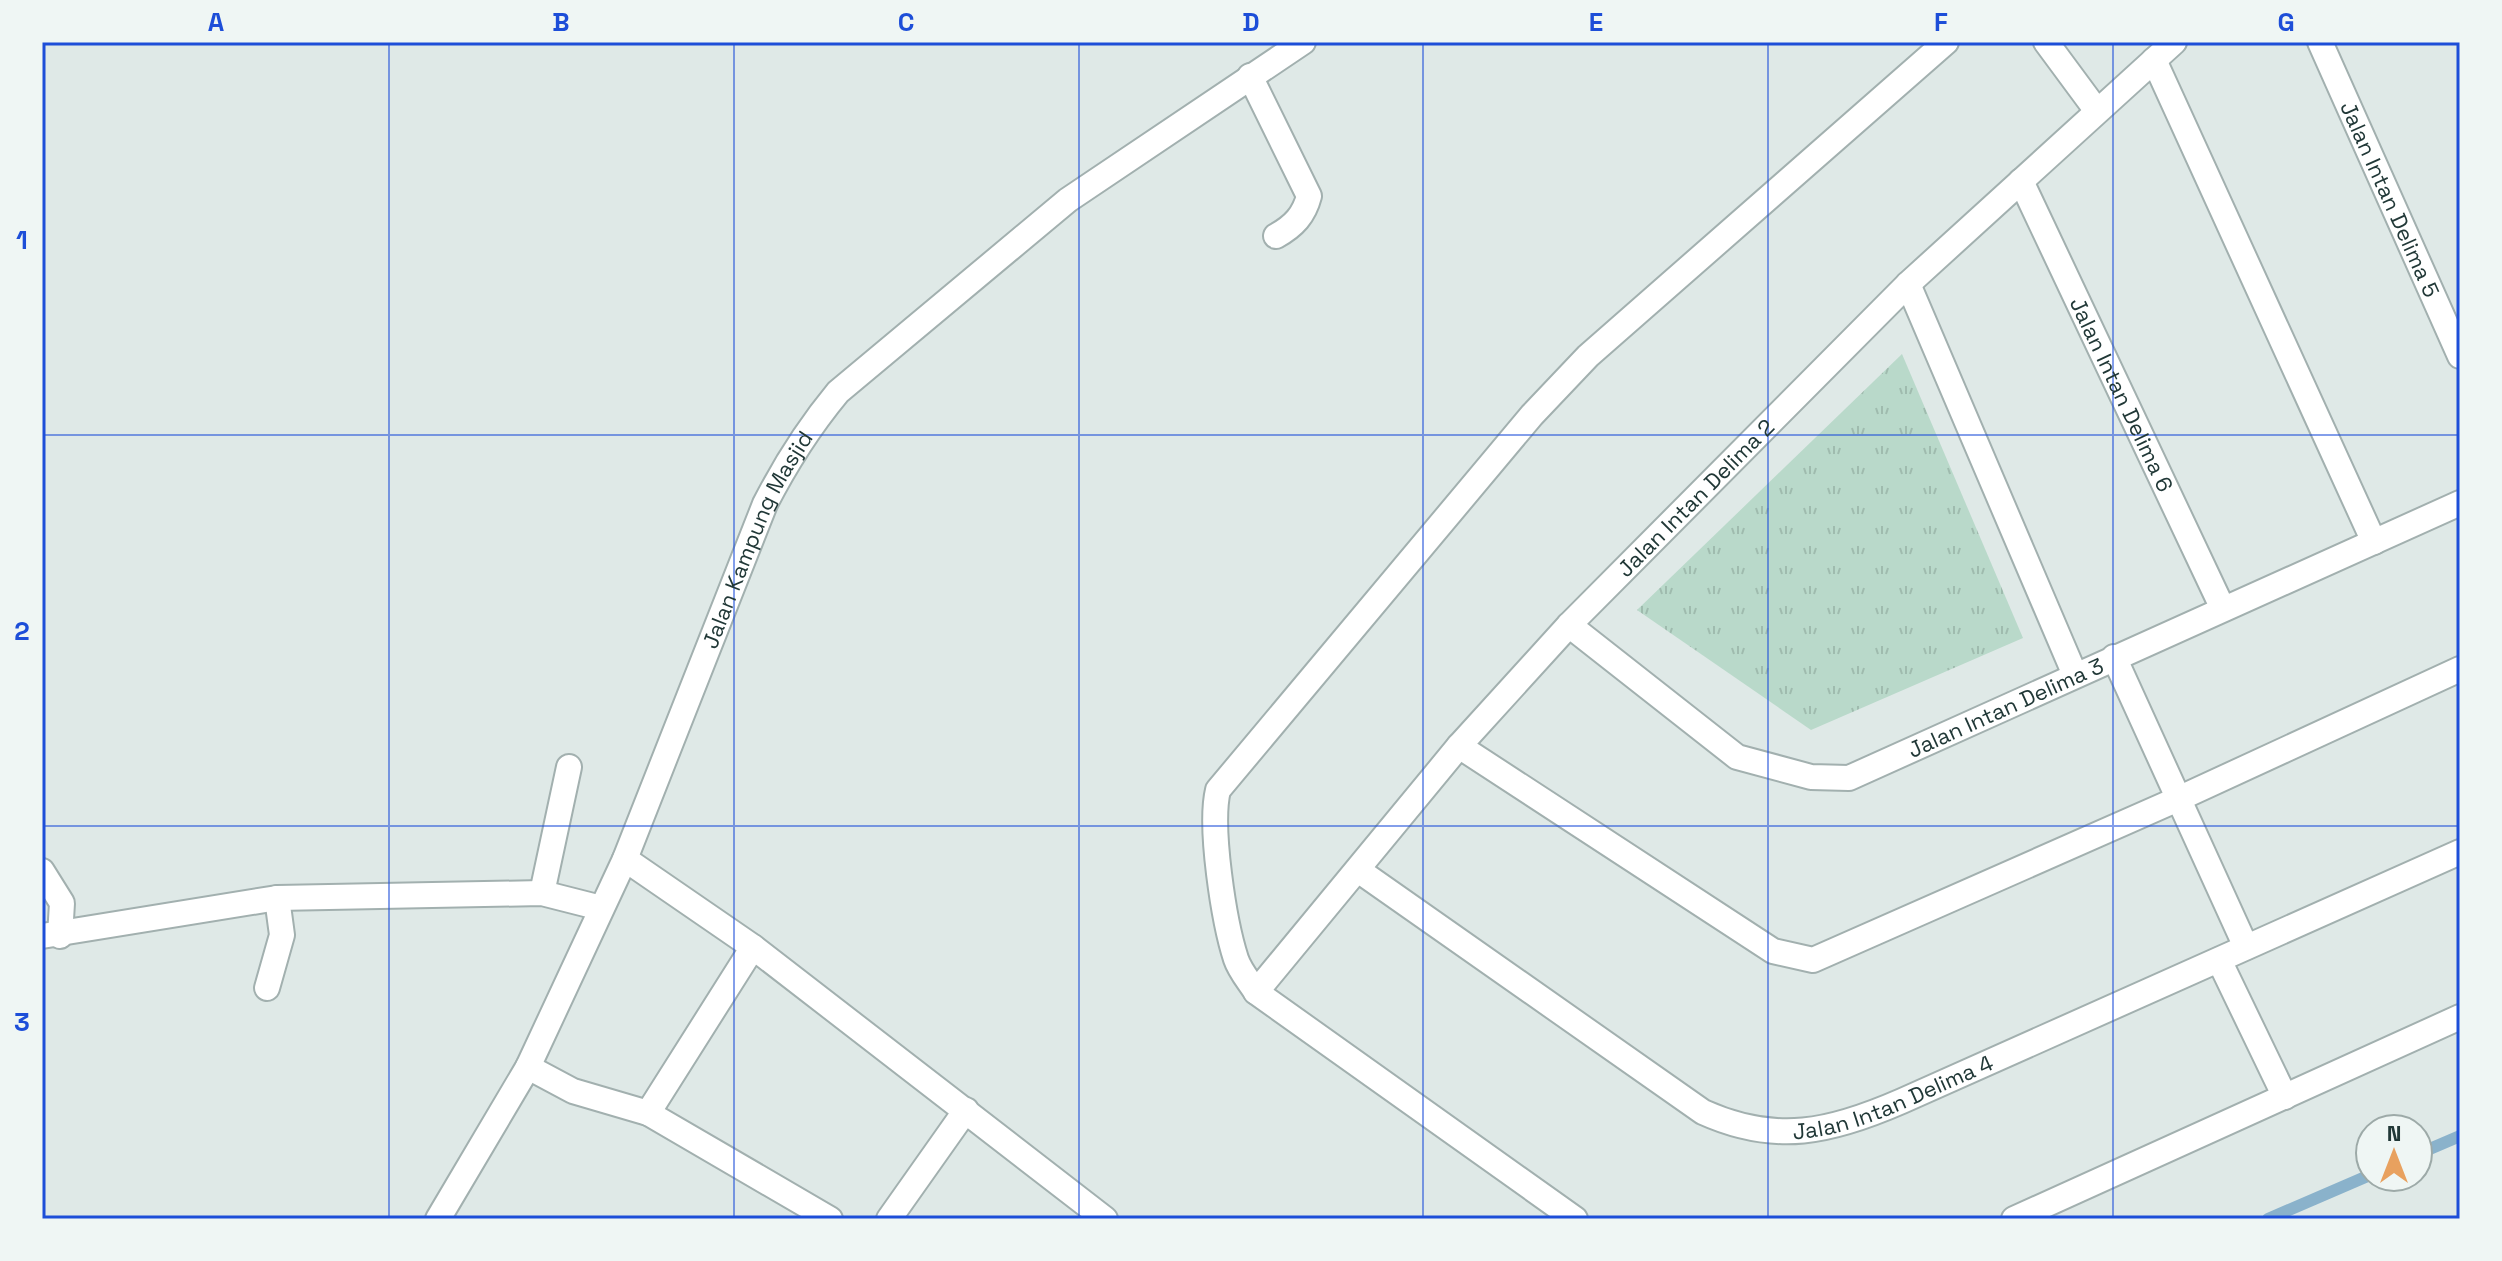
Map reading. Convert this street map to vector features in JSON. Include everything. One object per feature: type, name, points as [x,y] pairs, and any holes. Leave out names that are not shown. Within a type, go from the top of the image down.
[{"type":"street","name":"Jalan Kampung Masjid","points":[[438,1219],[528,1067],[625,859],[765,504],[791,453],[838,392],[1068,200],[1303,42]]},
{"type":"street","points":[[1575,1219],[1256,992],[1237,963],[1227,926],[1215,818],[1218,790],[1532,415],[1588,356],[1946,42]]},
{"type":"street","points":[[2046,42],[2097,111]]},
{"type":"street","name":"Jalan Intan Delima 2","points":[[1256,992],[1459,746],[1569,625],[1908,284],[2174,42]]},
{"type":"street","name":"Jalan Intan Delima 5","points":[[2320,42],[2460,356]]},
{"type":"street","points":[[2154,60],[2374,542]]},
{"type":"street","points":[[1250,76],[1309,196],[1305,212],[1289,229],[1276,236]]},
{"type":"street","name":"Jalan Intan Delima 6","points":[[2021,181],[2223,609]]},
{"type":"street","points":[[1908,284],[2075,675]]},
{"type":"street","name":"Jalan Intan Delima 3","points":[[1569,625],[1737,757],[1811,777],[1849,778],[2460,503]]},
{"type":"street","points":[[2114,657],[2246,947]]},
{"type":"street","points":[[1459,746],[1773,951],[1813,960],[2178,799],[2460,669]]},
{"type":"street","points":[[542,893],[569,767]]},
{"type":"street","name":"Jalan Intan Delima 4","points":[[1358,870],[1703,1112],[1733,1126],[1776,1132],[1820,1131],[1861,1119],[2460,852]]},
{"type":"street","points":[[625,859],[753,947],[1105,1219]]},
{"type":"street","points":[[42,871],[62,903],[51,936],[277,898],[542,893],[601,908]]},
{"type":"street","points":[[267,988],[282,935],[277,898]]},
{"type":"street","points":[[648,1113],[753,947]]},
{"type":"street","points":[[2219,960],[2285,1097]]},
{"type":"street","points":[[2014,1219],[2460,1017]]},
{"type":"street","points":[[528,1067],[573,1091],[648,1113],[830,1219]]},
{"type":"street","points":[[889,1219],[966,1110]]},
{"type":"green space","points":[[1902,354],[2023,638],[1811,730],[1637,610]]},
{"type":"waterway","points":[[2434,1147],[2460,1136]]},
{"type":"waterway","points":[[2268,1219],[2354,1182]]}]
